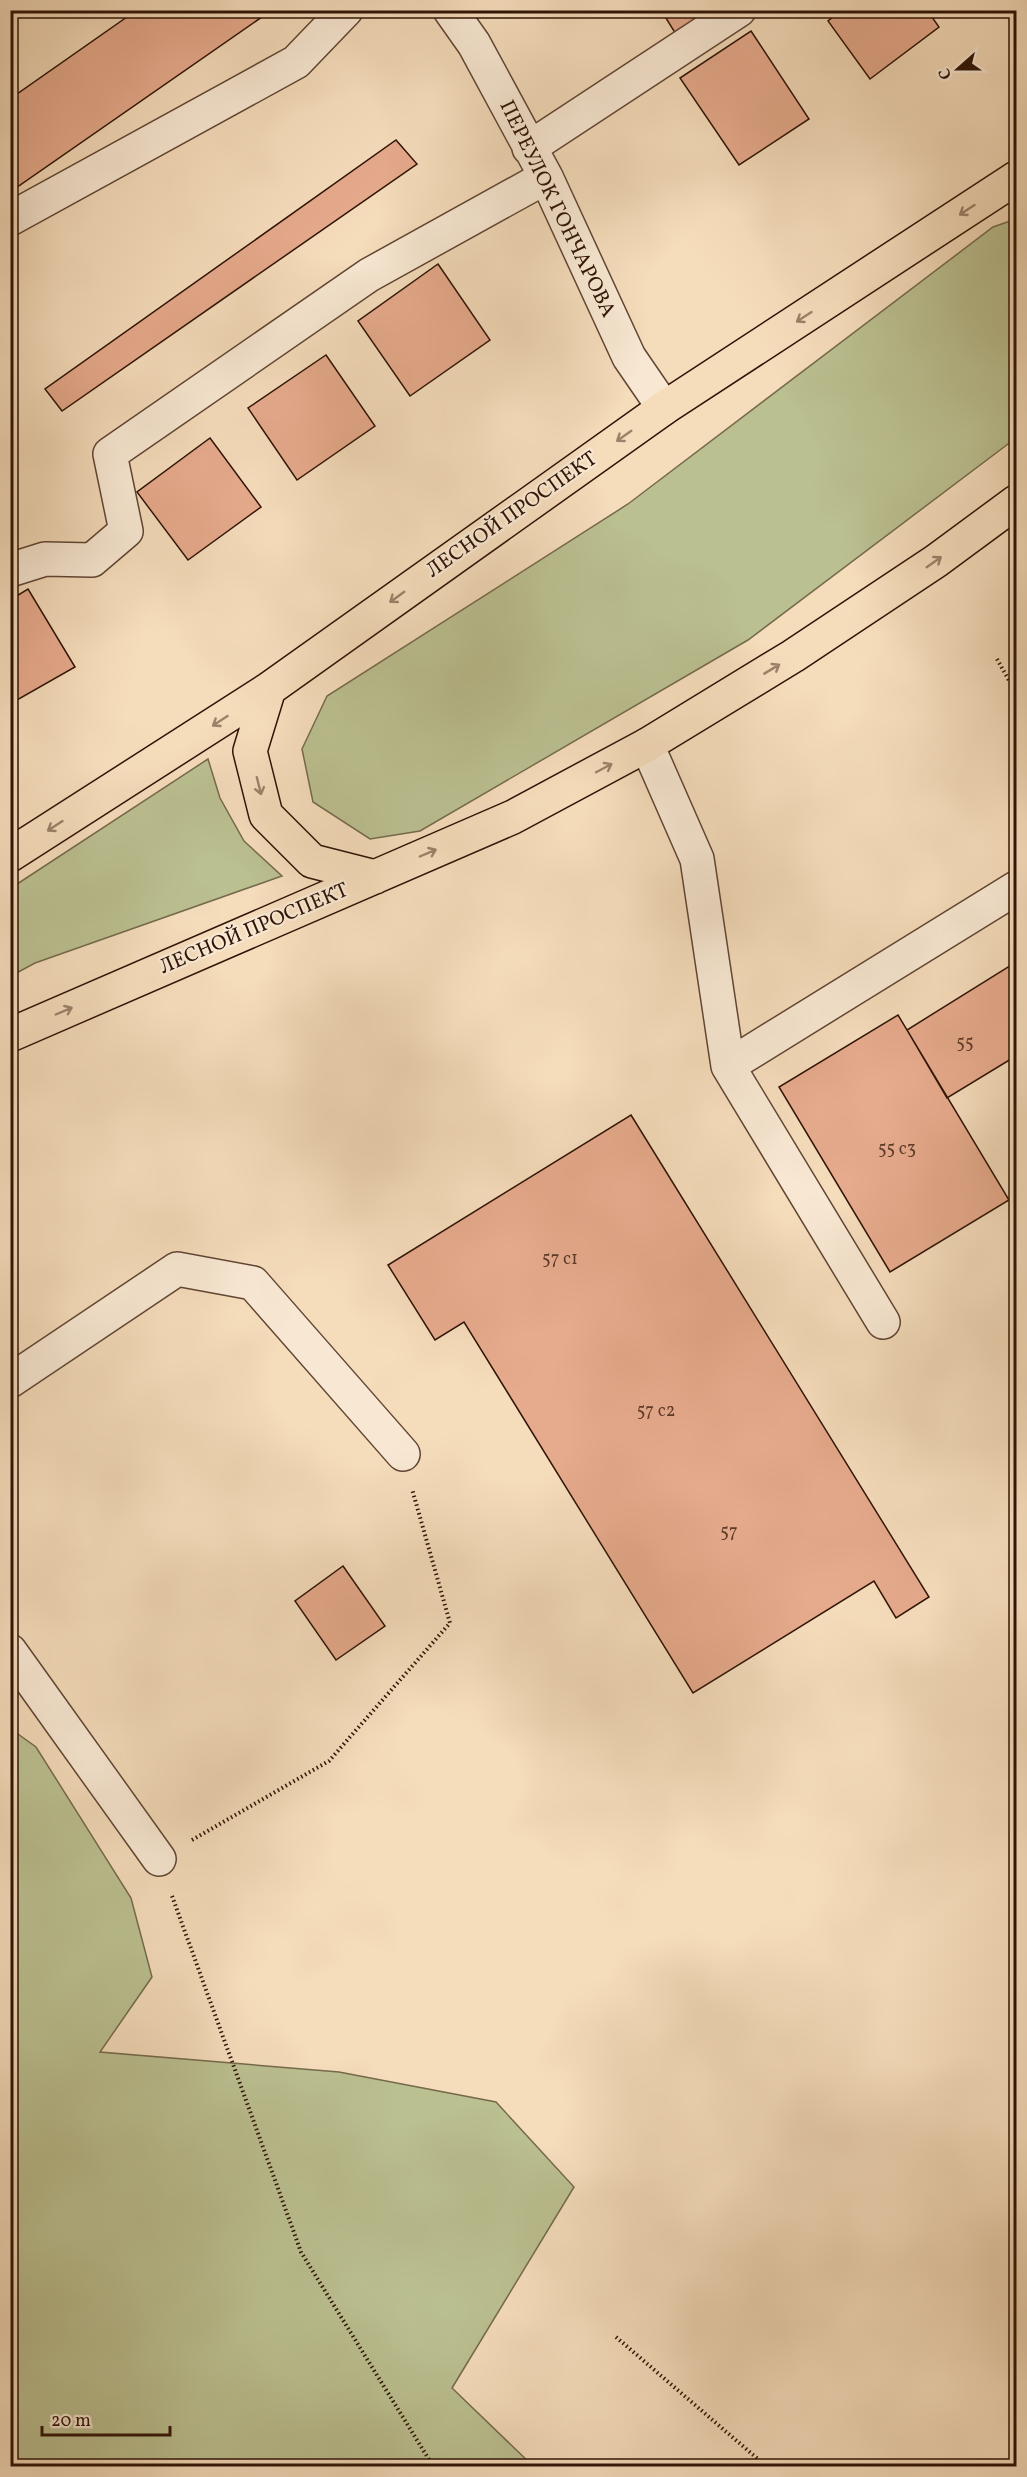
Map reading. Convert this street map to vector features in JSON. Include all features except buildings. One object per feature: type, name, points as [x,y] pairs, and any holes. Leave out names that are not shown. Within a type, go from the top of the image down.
[{"type":"main road","name":"ЛЕСНОЙ ПРОСПЕКТ","points":[[10,855],[269,689],[664,408],[1017,178]]},
{"type":"main road","name":"ЛЕСНОЙ ПРОСПЕКТ","points":[[10,1035],[513,817],[647,745],[793,656],[936,561],[1017,502]]},
{"type":"main road","points":[[269,689],[250,751],[266,815],[312,861],[375,877]]},
{"type":"street","points":[[10,219],[297,62],[346,10]]},
{"type":"street","name":"ПЕРЕУЛОК ГОНЧАРОВА","points":[[450,10],[474,44],[546,177],[629,357],[664,408]]},
{"type":"street","points":[[529,148],[739,10]]},
{"type":"street","points":[[11,567],[45,559],[92,560],[126,531],[110,454],[369,275],[546,177]]},
{"type":"street","points":[[647,745],[697,859],[728,1066],[883,1322]]},
{"type":"street","points":[[728,1066],[1017,888]]},
{"type":"street","points":[[10,1382],[177,1269],[188,1271],[253,1283],[403,1454]]},
{"type":"street","points":[[10,1651],[159,1859]]},
{"type":"path","points":[[997,659],[1017,693]]},
{"type":"path","points":[[403,1454],[450,1623],[329,1761],[159,1859],[301,2252],[433,2466]]},
{"type":"path","points":[[616,2337],[766,2466]]},
{"type":"green space","points":[[1016,219],[1016,438],[748,640],[420,831],[370,839],[313,802],[302,749],[327,696],[628,504],[993,227]]},
{"type":"green space","points":[[208,759],[220,798],[244,841],[282,876],[35,963],[11,976],[11,888]]},
{"type":"green space","points":[[11,1729],[36,1747],[131,1898],[152,1977],[100,2052],[339,2072],[496,2102],[574,2187],[452,2388],[533,2466],[11,2466]]}]
